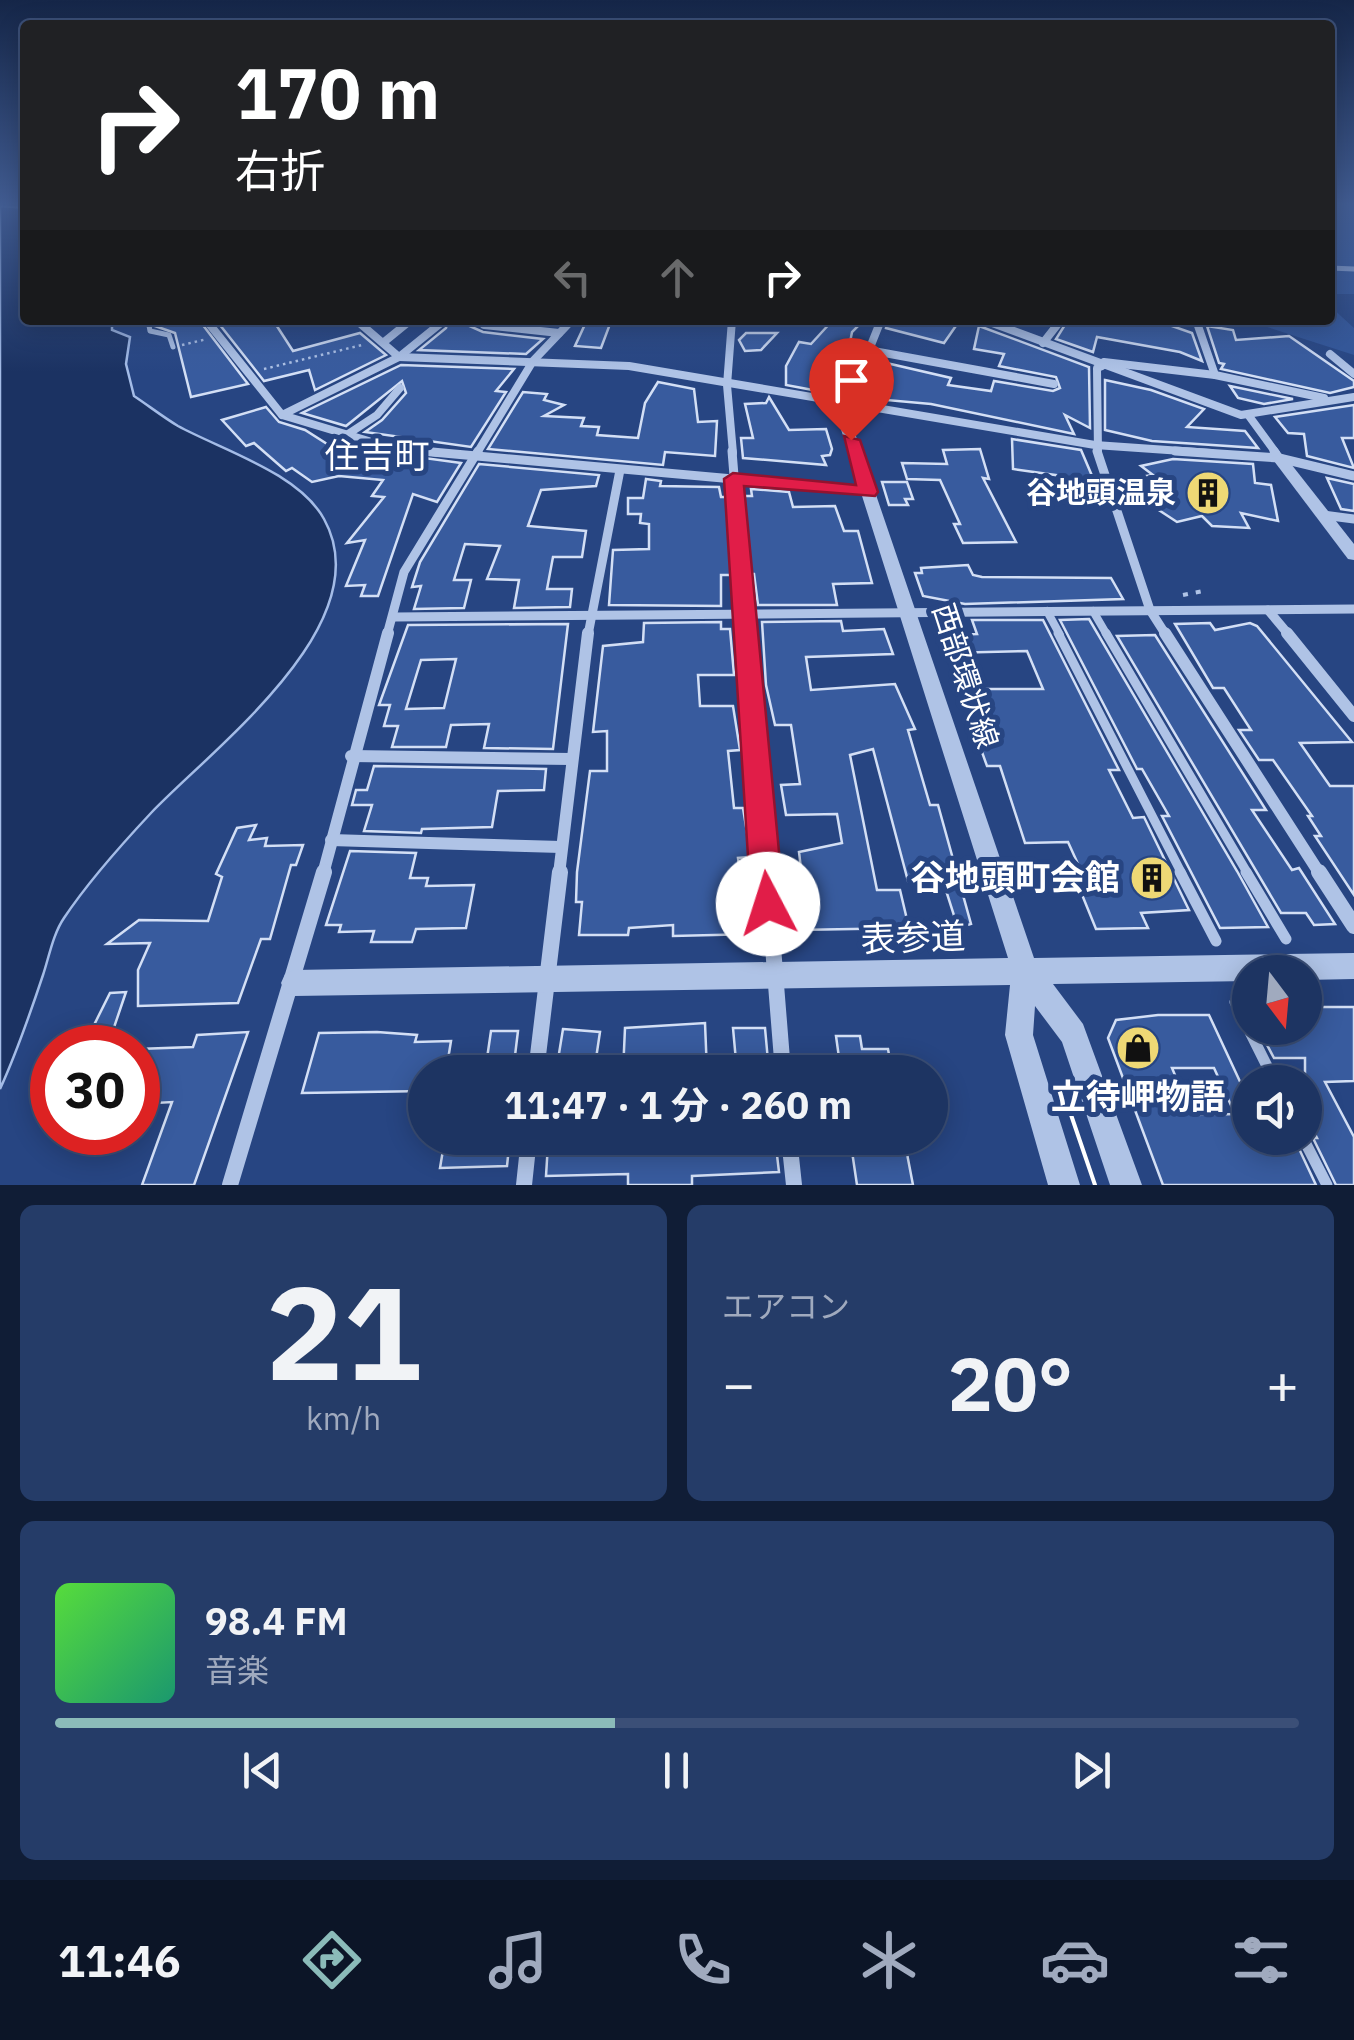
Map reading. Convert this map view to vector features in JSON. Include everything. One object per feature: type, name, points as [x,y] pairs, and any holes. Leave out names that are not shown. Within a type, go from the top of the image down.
[{"type":"street","points":[[210,325],[282,415],[345,436],[472,458],[868,492]]},
{"type":"street","points":[[362,325],[399,357],[628,366],[1096,445],[1279,458],[1354,476]]},
{"type":"street","points":[[382,341],[403,325]]},
{"type":"street","points":[[282,415],[399,357],[438,325]]},
{"type":"street","points":[[492,325],[559,334]]},
{"type":"street","points":[[230,1185],[294,983],[351,756],[395,617],[404,572],[533,360],[567,325]]},
{"type":"street","points":[[732,325],[727,385],[733,479],[781,1055]]},
{"type":"street","points":[[843,405],[879,325]]},
{"type":"street","points":[[997,325],[1248,416],[1326,398],[1354,397]]},
{"type":"street","points":[[1043,343],[1057,325]]},
{"type":"street","points":[[1198,325],[1215,375]]},
{"type":"street","points":[[868,350],[1054,384]]},
{"type":"street","points":[[1330,354],[1354,374]]},
{"type":"street","points":[[1088,361],[1215,375],[1326,398]]},
{"type":"street","points":[[1102,366],[1097,368],[1096,445],[1150,610],[1354,926]]},
{"type":"street","points":[[345,436],[377,415],[400,388]]},
{"type":"street","name":"西部環状線","points":[[843,405],[907,614],[1025,970],[1074,1034],[1126,1185]]},
{"type":"street","points":[[1248,416],[1354,556]]},
{"type":"street","points":[[538,1055],[590,615],[620,470]]},
{"type":"street","points":[[1323,515],[1354,519]]},
{"type":"street","points":[[395,617],[1354,609]]},
{"type":"street","points":[[1268,610],[1354,716]]},
{"type":"street","points":[[351,756],[571,759]]},
{"type":"street","points":[[331,840],[561,847]]},
{"type":"street","name":"表参道","points":[[294,983],[1354,966]]},
{"type":"street","name":"西部環状線","points":[[1025,970],[1019,1034],[1064,1185]]},
{"type":"street","points":[[524,1185],[527,1155]]},
{"type":"street","points":[[791,1155],[794,1185]]},
{"type":"lane","points":[[149,325],[150,331],[168,335],[173,347]]},
{"type":"lane","points":[[1094,611],[1286,939]]},
{"type":"lane","points":[[1047,612],[1216,941]]},
{"type":"lane","points":[[1312,1155],[1327,1185]]},
{"type":"path","points":[[173,347],[220,336]]},
{"type":"path","points":[[250,372],[382,341]]},
{"type":"shaded area","points":[[0,261],[20,261],[20,325],[112,325],[112,330],[130,337],[126,364],[134,396],[178,426],[258,464],[297,488],[324,519],[336,559],[330,600],[311,641],[282,681],[151,813],[94,877],[64,918],[0,1089]]},
{"type":"shaded area","points":[[1335,261],[1354,261],[1354,294],[1335,294]]},
{"type":"shaded area","points":[[1335,311],[1354,328],[1354,355],[1261,325],[1335,325]]},
{"type":"building","points":[[203,325],[248,384],[191,397],[175,333],[155,326]]},
{"type":"building","points":[[220,325],[276,325],[293,351],[360,333],[386,355],[315,390],[309,370],[264,381]]},
{"type":"building","points":[[467,325],[483,332],[543,339],[526,354],[419,350],[446,328]]},
{"type":"building","points":[[585,325],[610,325],[601,348],[575,346]]},
{"type":"building","points":[[828,325],[859,325],[852,332],[847,358],[829,356],[813,390],[786,385],[786,366],[799,342],[811,344]]},
{"type":"building","points":[[887,325],[957,325],[944,343],[886,328]]},
{"type":"building","points":[[1065,325],[1169,325],[1192,333],[1202,361],[1180,352],[1097,337],[1093,352],[1056,339]]},
{"type":"building","points":[[979,326],[1089,367],[1090,428],[1065,415],[1074,434],[931,404],[864,398],[882,362],[951,378],[948,385],[991,391],[994,381],[1053,391],[1060,388],[1056,377],[999,366],[1004,354],[974,349]]},
{"type":"building","points":[[1207,326],[1233,330],[1236,340],[1289,336],[1354,381],[1354,387],[1330,393],[1221,369],[1224,364],[1219,363]]},
{"type":"building","points":[[746,333],[777,333],[761,350],[745,351],[739,340]]},
{"type":"building","points":[[401,365],[514,369],[496,391],[506,392],[471,447],[365,432],[382,420],[406,393],[402,381],[346,426],[302,413]]},
{"type":"building","points":[[1105,380],[1151,390],[1204,409],[1187,427],[1245,431],[1258,448],[1152,441],[1105,430]]},
{"type":"building","points":[[658,382],[694,389],[698,422],[717,421],[715,456],[665,452],[663,465],[488,449],[523,392],[547,394],[544,400],[564,405],[544,416],[584,418],[581,426],[599,427],[597,435],[638,438],[645,403]]},
{"type":"building","points":[[1230,386],[1293,399],[1264,404],[1238,398]]},
{"type":"building","points":[[769,397],[789,430],[826,429],[832,449],[830,455],[822,456],[826,465],[743,458],[741,438],[753,438],[745,404],[766,403]]},
{"type":"building","points":[[1354,405],[1354,438],[1342,438],[1354,468],[1307,456],[1304,434],[1288,433],[1275,417]]},
{"type":"building","points":[[266,407],[279,422],[305,430],[371,472],[388,453],[461,463],[437,502],[413,494],[378,596],[361,596],[365,585],[346,586],[365,540],[347,543],[384,497],[372,496],[383,480],[339,476],[312,482],[292,468],[286,471],[254,443],[246,446],[222,420]]},
{"type":"building","points":[[1012,439],[1081,450],[1101,497],[1069,495],[1062,476],[1013,469]]},
{"type":"building","points":[[980,449],[989,479],[983,478],[1016,542],[963,543],[954,524],[960,524],[940,480],[907,479],[902,463],[947,464],[943,450]]},
{"type":"building","name":"谷地頭温泉","points":[[1173,459],[1253,464],[1255,483],[1271,485],[1278,521],[1241,513],[1249,528],[1212,526],[1202,516],[1177,522],[1148,503],[1153,501],[1126,479],[1153,475],[1141,466]]},
{"type":"building","points":[[479,464],[599,475],[596,486],[541,490],[528,526],[586,531],[582,557],[553,557],[547,589],[572,589],[570,607],[514,608],[519,580],[487,579],[500,546],[465,544],[454,580],[471,580],[464,608],[414,609],[421,586],[412,587],[420,562]]},
{"type":"building","points":[[1327,478],[1354,484],[1354,511],[1341,509]]},
{"type":"building","points":[[646,479],[661,481],[660,486],[719,487],[721,497],[728,497],[734,575],[721,575],[721,606],[609,605],[613,550],[649,549],[649,524],[640,523],[641,514],[628,514],[628,498],[643,498]]},
{"type":"building","points":[[882,482],[907,482],[913,499],[905,499],[908,505],[889,505]]},
{"type":"building","points":[[751,489],[789,492],[793,507],[835,506],[844,531],[858,531],[872,583],[833,584],[837,605],[758,605],[754,574],[750,574],[744,496],[752,496]]},
{"type":"building","points":[[968,565],[973,575],[982,577],[1111,578],[1123,599],[965,604],[923,596],[915,573],[922,573],[921,568]]},
{"type":"building","points":[[1089,619],[1268,927],[1220,928],[1162,816],[1169,816],[1142,769],[1137,769],[1060,620]]},
{"type":"building","points":[[972,620],[1043,620],[1119,770],[1109,770],[1133,818],[1144,817],[1189,910],[1141,913],[1148,928],[1096,929],[1074,875],[1083,875],[1068,842],[1025,843],[1000,766],[987,766],[978,741],[996,741],[976,689],[1043,689],[1027,651],[947,653],[940,635],[977,634]]},
{"type":"building","points":[[841,621],[843,631],[884,629],[893,654],[806,657],[811,690],[895,684],[915,729],[908,730],[930,805],[938,805],[971,924],[958,928],[943,881],[908,881],[873,749],[850,755],[877,890],[900,890],[909,928],[796,930],[793,902],[805,902],[799,852],[842,843],[837,814],[786,815],[781,785],[800,784],[791,725],[775,725],[766,685],[762,622]]},
{"type":"building","points":[[721,622],[721,629],[730,629],[734,675],[698,675],[700,706],[733,706],[740,750],[728,751],[734,808],[743,808],[751,857],[738,858],[743,900],[752,900],[755,934],[673,936],[673,925],[629,928],[628,935],[579,935],[582,902],[576,902],[577,872],[590,771],[607,771],[607,731],[593,732],[603,646],[643,642],[644,623]]},
{"type":"building","points":[[1210,623],[1215,630],[1250,623],[1257,626],[1352,742],[1300,743],[1330,786],[1354,786],[1354,895],[1315,836],[1321,836],[1308,816],[1312,816],[1273,760],[1259,760],[1239,730],[1251,730],[1224,688],[1213,688],[1175,624]]},
{"type":"building","points":[[568,624],[553,749],[484,748],[489,724],[451,725],[446,747],[392,747],[398,726],[384,726],[390,705],[379,705],[408,625]],"holes":[[[456,659],[444,708],[406,709],[421,660]]]},
{"type":"building","points":[[1155,635],[1266,810],[1252,810],[1292,870],[1299,868],[1335,924],[1314,925],[1306,913],[1281,913],[1117,636]]},
{"type":"building","points":[[374,766],[546,769],[544,790],[498,791],[492,827],[422,829],[421,833],[364,831],[372,805],[352,805],[356,790],[367,790]]},
{"type":"building","points":[[256,825],[249,840],[267,838],[265,846],[303,845],[296,865],[291,865],[270,939],[261,939],[238,1003],[138,1006],[138,970],[150,943],[107,944],[139,920],[208,921],[222,877],[216,874],[237,828]]},
{"type":"building","points":[[350,851],[416,853],[410,878],[428,878],[426,886],[474,885],[466,928],[416,929],[412,942],[371,942],[374,931],[339,932],[341,925],[326,925]]},
{"type":"building","points":[[126,992],[115,1025],[94,1025],[110,993]]},
{"type":"building","points":[[1322,1007],[1354,1007],[1354,1081],[1325,1082],[1354,1137],[1354,1185],[1336,1185],[1321,1155],[1322,1065],[1305,1065],[1305,1058],[1274,1058],[1267,1045],[1322,1045]]},
{"type":"building","points":[[1209,1015],[1232,1065],[1232,1107],[1214,1068],[1172,1068],[1192,1115],[1232,1114],[1232,1155],[1302,1155],[1316,1185],[1163,1185],[1108,1038],[1116,1020]]},
{"type":"building","points":[[705,1023],[706,1055],[624,1055],[625,1028]]},
{"type":"building","points":[[733,1028],[765,1028],[767,1055],[735,1055]]},
{"type":"building","points":[[563,1029],[600,1032],[597,1055],[559,1055]]},
{"type":"building","points":[[491,1031],[518,1031],[515,1055],[487,1055]]},
{"type":"building","points":[[248,1032],[194,1185],[142,1185],[153,1155],[160,1155],[160,1135],[172,1102],[160,1103],[160,1048],[193,1047],[197,1035]]},
{"type":"building","points":[[377,1032],[417,1035],[415,1042],[451,1041],[449,1055],[408,1055],[408,1091],[302,1093],[319,1033]]},
{"type":"building","points":[[836,1036],[860,1036],[862,1049],[888,1049],[889,1055],[839,1055]]},
{"type":"building","points":[[442,1155],[508,1155],[507,1166],[440,1168]]},
{"type":"building","points":[[547,1155],[777,1155],[779,1172],[692,1176],[692,1185],[628,1185],[628,1174],[546,1176]]},
{"type":"building","points":[[853,1155],[907,1155],[913,1185],[857,1185]]},
{"type":"tram line","points":[[1068,1106],[1095,1185]]},
{"type":"place","name":"谷地頭温泉","points":[[1208,493]]},
{"type":"place","name":"谷地頭町会館","points":[[1152,878]]},
{"type":"place","name":"立待岬物語","points":[[1138,1048]]},
{"type":"district","name":"住吉町","points":[[377,456]]},
{"type":"route","points":[[768,904],[733,479],[868,492],[851,440]]}]
